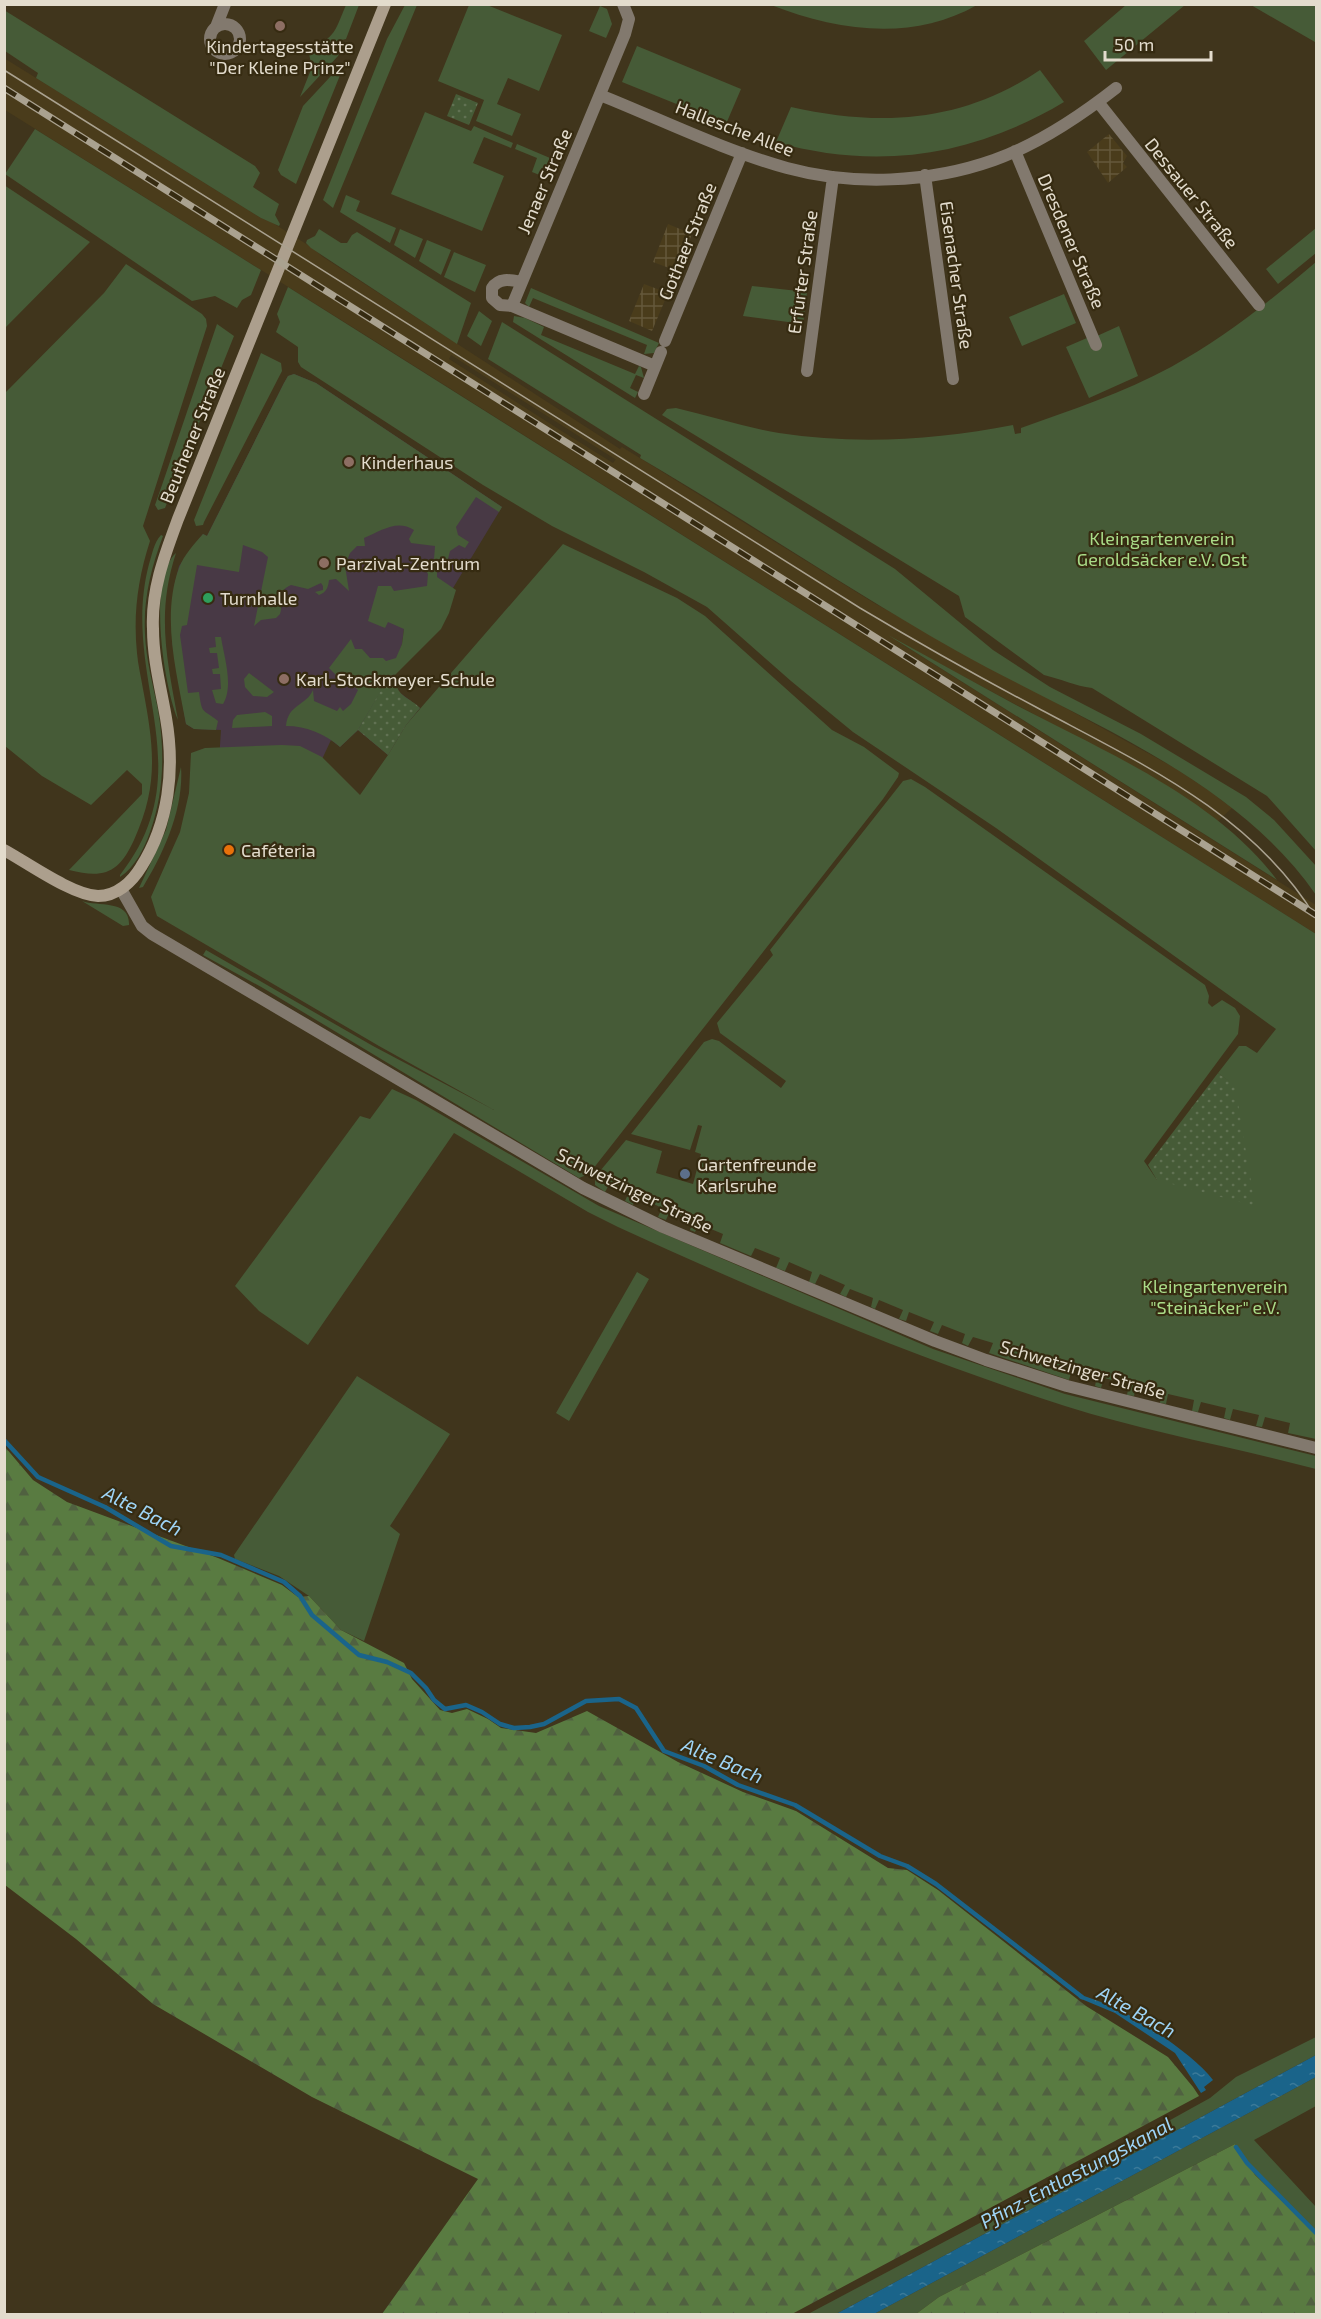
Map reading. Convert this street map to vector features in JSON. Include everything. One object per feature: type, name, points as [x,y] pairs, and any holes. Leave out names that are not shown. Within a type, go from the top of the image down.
[{"type":"main road","name":"Beuthener Straße","points":[[121,889],[137,874],[150,851],[161,824],[169,788],[171,768],[167,722],[152,627],[161,567],[182,508],[385,4]]},
{"type":"main road","points":[[4,850],[88,895],[104,895],[121,889]]},
{"type":"street","points":[[216,27],[225,4]]},
{"type":"street","points":[[600,94],[629,19],[623,4]]},
{"type":"street","name":"Hallesche Allee","points":[[600,94],[742,153],[790,169],[833,177],[880,180],[974,166],[1015,151],[1058,129],[1116,88]]},
{"type":"street","name":"Jenaer Straße","points":[[512,306],[600,94]]},
{"type":"street","name":"Dessauer Straße","points":[[1098,102],[1259,305]]},
{"type":"street","name":"Dresdener Straße","points":[[1015,151],[1096,345]]},
{"type":"street","name":"Gothaer Straße","points":[[644,394],[742,153]]},
{"type":"street","name":"Eisenacher Straße","points":[[925,175],[953,379]]},
{"type":"street","name":"Erfurter Straße","points":[[807,371],[833,177]]},
{"type":"street","points":[[522,282],[500,281],[492,288],[491,295],[496,303],[512,306],[655,366]]},
{"type":"street","name":"Schwetzinger Straße","points":[[121,889],[142,926],[152,934],[583,1188],[655,1223],[905,1329],[986,1360],[1067,1386],[1317,1448]]},
{"type":"shaded area","points":[[4,58],[311,247],[323,257],[620,449],[622,447],[874,603],[1175,768],[1232,808],[1218,821],[1144,773],[897,641],[1316,905],[1316,934],[362,333],[5,110]],"holes":[[[451,355],[615,459],[613,463],[560,430],[449,359]]]},
{"type":"shaded area","points":[[1109,134],[1127,156],[1123,163],[1127,167],[1108,183],[1087,152]]},
{"type":"shaded area","points":[[668,224],[692,234],[677,271],[653,262]]},
{"type":"shaded area","points":[[644,284],[668,293],[652,331],[629,321]]},
{"type":"shaded area","name":"Parzival-Zentrum","points":[[294,374],[316,383],[502,507],[453,588],[404,629],[402,644],[392,673],[397,677],[395,685],[399,692],[420,708],[406,725],[388,755],[358,730],[340,747],[331,740],[316,772],[218,776],[221,730],[194,729],[186,724],[172,641],[174,587],[179,566],[203,534],[207,536],[284,383],[288,376]]},
{"type":"green space","points":[[346,5],[359,5],[346,39],[308,48],[329,37],[337,27]]},
{"type":"green space","points":[[405,5],[417,5],[333,208],[323,200],[387,39]]},
{"type":"green space","points":[[469,5],[487,5],[562,35],[539,91],[508,78],[497,104],[521,114],[512,136],[476,121],[484,100],[438,81]]},
{"type":"green space","points":[[771,5],[977,5],[952,17],[927,24],[875,29],[822,21]]},
{"type":"green space","points":[[1126,5],[1185,5],[1106,70],[1084,41]]},
{"type":"green space","points":[[1251,5],[1316,5],[1316,43],[1315,42]]},
{"type":"green space","points":[[600,6],[607,9],[612,24],[606,38],[589,31]]},
{"type":"green space","points":[[4,10],[255,166],[260,173],[253,187],[279,204],[275,215],[279,226],[261,218],[36,78],[38,73],[5,51]]},
{"type":"green space","points":[[637,46],[741,89],[726,124],[622,82]]},
{"type":"green space","points":[[341,49],[338,56],[300,97],[312,67],[309,54]]},
{"type":"green space","points":[[344,62],[296,184],[281,175],[278,170],[303,106]]},
{"type":"green space","points":[[1040,70],[1064,102],[995,135],[960,146],[924,153],[851,156],[814,151],[776,142],[791,107],[856,117],[920,116],[981,101],[1011,88]]},
{"type":"green space","points":[[456,94],[478,103],[469,125],[447,116]]},
{"type":"green space","points":[[425,112],[471,131],[474,126],[513,143],[511,148],[484,137],[473,163],[504,176],[482,231],[391,194]]},
{"type":"green space","points":[[35,129],[261,270],[251,295],[242,300],[237,308],[215,296],[192,301],[5,174]]},
{"type":"green space","points":[[517,144],[550,158],[542,176],[532,172],[537,158],[515,149]]},
{"type":"green space","points":[[4,185],[90,242],[5,328],[4,328]]},
{"type":"green space","points":[[346,195],[360,201],[356,211],[396,228],[390,243],[340,212]]},
{"type":"green space","points":[[1316,228],[1316,253],[1278,284],[1266,269]]},
{"type":"green space","points":[[319,229],[341,243],[347,243],[357,232],[471,303],[457,344],[311,248],[306,243],[307,240],[315,236]]},
{"type":"green space","points":[[400,229],[423,239],[415,258],[394,245]]},
{"type":"green space","points":[[427,240],[451,250],[441,275],[419,261]]},
{"type":"green space","points":[[454,252],[486,265],[475,292],[444,277]]},
{"type":"green space","name":"Kleingartenverein Geroldsäcker e.V. Ost","points":[[1316,262],[1316,851],[1267,796],[1092,688],[1044,675],[965,617],[959,596],[662,415],[667,409],[676,408],[766,431],[838,439],[926,437],[1013,425],[1015,434],[1021,433],[1021,428],[1116,393],[1191,356],[1246,318]]},
{"type":"green space","points":[[126,264],[202,314],[207,326],[143,526],[150,541],[142,569],[136,610],[136,639],[152,748],[148,801],[134,840],[122,860],[109,871],[92,874],[69,870],[142,794],[142,784],[127,770],[91,805],[42,776],[5,746],[5,393],[104,293]]},
{"type":"green space","points":[[752,286],[807,292],[803,324],[743,316]]},
{"type":"green space","name":"Kleingartenverein \"Steinäcker\" e.V.","points":[[288,287],[1316,934],[1316,1439],[1288,1433],[1290,1423],[1265,1417],[1262,1427],[1256,1426],[1259,1415],[1233,1409],[1230,1420],[1224,1418],[1226,1408],[1201,1402],[1198,1412],[1192,1411],[1194,1400],[1168,1394],[1166,1404],[1160,1403],[1161,1393],[1136,1387],[1134,1396],[1127,1395],[1129,1384],[1104,1378],[1101,1388],[1095,1386],[1097,1376],[1072,1369],[1069,1380],[989,1353],[993,1343],[973,1337],[968,1346],[962,1343],[965,1334],[942,1325],[938,1334],[930,1331],[934,1322],[909,1312],[906,1321],[899,1319],[903,1310],[879,1300],[875,1309],[871,1307],[873,1298],[850,1289],[846,1297],[840,1294],[845,1285],[820,1274],[815,1284],[809,1282],[812,1272],[789,1262],[785,1271],[776,1268],[780,1258],[755,1248],[751,1256],[720,1243],[723,1234],[699,1224],[695,1232],[690,1230],[693,1221],[670,1211],[666,1220],[658,1217],[662,1208],[637,1196],[633,1205],[625,1201],[629,1192],[610,1183],[605,1192],[595,1185],[595,1177],[626,1140],[662,1151],[656,1173],[693,1184],[701,1154],[695,1152],[702,1126],[698,1125],[690,1150],[631,1134],[704,1042],[712,1039],[719,1041],[781,1088],[786,1081],[720,1033],[717,1023],[773,955],[770,950],[903,781],[911,779],[1205,985],[1209,996],[1208,1003],[1212,1007],[1222,1000],[1235,1008],[1240,1016],[1238,1034],[1144,1161],[1157,1180],[1235,1086],[1218,1073],[1239,1046],[1246,1046],[1257,1053],[1276,1029],[996,828],[853,732],[707,607],[644,572],[552,526],[483,485],[301,367],[298,362],[298,347],[276,332],[280,322],[277,314]]},
{"type":"green space","points":[[531,288],[659,343],[654,353],[644,354],[647,345],[533,298],[529,307],[525,303]]},
{"type":"green space","points":[[1064,294],[1076,323],[1022,346],[1009,317]]},
{"type":"green space","points":[[479,311],[492,321],[481,346],[467,336]]},
{"type":"green space","points":[[514,316],[525,318],[544,327],[541,335],[635,374],[639,366],[641,367],[644,378],[636,375],[630,388],[638,392],[635,398],[513,322]]},
{"type":"green space","points":[[502,322],[895,569],[993,650],[1050,687],[1141,734],[1246,797],[1274,820],[1316,866],[1316,895],[1282,853],[1242,816],[1197,783],[1150,753],[915,627],[640,458],[641,455],[488,359]]},
{"type":"green space","points":[[217,324],[234,336],[165,508],[158,510],[155,505]]},
{"type":"green space","points":[[1119,326],[1138,376],[1089,398],[1066,347],[1087,338],[1092,350],[1100,346],[1097,336]]},
{"type":"green space","points":[[261,353],[281,363],[282,371],[203,525],[196,526],[194,520]]},
{"type":"green space","points":[[294,374],[316,383],[502,507],[499,512],[476,497],[456,527],[458,535],[469,542],[465,548],[459,545],[450,551],[448,559],[437,570],[437,577],[456,590],[441,629],[395,675],[391,674],[358,730],[340,747],[315,732],[301,727],[286,726],[287,719],[313,690],[314,701],[337,711],[340,707],[343,711],[351,704],[358,690],[345,678],[341,680],[329,668],[351,639],[355,649],[362,649],[370,658],[383,658],[386,661],[396,658],[402,644],[404,629],[388,622],[385,628],[368,621],[378,586],[391,586],[394,591],[427,586],[428,574],[425,568],[434,559],[435,546],[411,543],[409,539],[414,530],[395,526],[364,538],[365,546],[357,546],[350,553],[345,566],[349,591],[336,579],[329,580],[327,589],[319,595],[315,592],[323,590],[321,583],[308,589],[291,585],[283,591],[280,614],[276,618],[261,620],[254,626],[268,557],[262,552],[243,545],[239,572],[197,565],[187,625],[182,626],[180,635],[188,693],[199,692],[204,710],[218,721],[216,730],[194,729],[186,724],[172,646],[171,606],[181,563],[203,534],[207,536],[284,383],[288,376]]},
{"type":"green space","points":[[161,535],[163,536],[149,584],[145,609],[145,634],[160,726],[161,787],[155,817],[145,845],[135,863],[120,877],[144,836],[156,797],[158,760],[144,646],[143,606],[149,564]]},
{"type":"green space","points":[[563,544],[677,598],[705,616],[832,730],[864,747],[899,773],[883,799],[589,1174],[579,1178],[263,988],[203,955],[206,950],[373,1046],[494,1110],[379,1046],[157,916],[151,897],[180,832],[189,793],[191,753],[205,748],[300,746],[322,757],[360,795],[406,725]]},
{"type":"green space","points":[[176,553],[166,596],[165,636],[178,720],[164,660],[160,609],[162,585],[167,566]]},
{"type":"green space","points":[[888,635],[1157,779],[1223,825],[1252,851],[1277,880]]},
{"type":"green space","points":[[215,637],[221,637],[227,671],[228,689],[223,704],[216,703],[212,690],[221,689],[220,674],[213,674],[212,669],[219,668],[217,653],[210,653],[209,648],[216,647]]},
{"type":"green space","points":[[249,673],[274,692],[267,697],[253,696],[245,687],[244,679]]},
{"type":"green space","points":[[391,673],[397,677],[397,688],[400,692],[420,708],[406,725],[388,755],[358,730]]},
{"type":"green space","points":[[265,712],[272,716],[272,726],[232,728],[233,720],[237,715]]},
{"type":"green space","points":[[181,767],[179,798],[171,830],[151,874],[143,887],[139,888],[166,830]]},
{"type":"green space","points":[[82,901],[119,908],[128,917],[129,925],[123,926]]},
{"type":"green space","points":[[1218,1073],[1235,1085],[1255,1206],[1157,1180],[1148,1165]]},
{"type":"green space","points":[[392,1089],[416,1100],[599,1206],[933,1349],[1065,1394],[1316,1456],[1316,1469],[1096,1415],[951,1367],[783,1300],[618,1227],[588,1212],[454,1133],[308,1345],[259,1311],[235,1286],[360,1116],[370,1119]]},
{"type":"green space","points":[[637,1272],[649,1279],[569,1421],[556,1413]]},
{"type":"green space","points":[[357,1376],[450,1434],[390,1526],[400,1534],[364,1641],[341,1630],[309,1596],[279,1576],[235,1559],[234,1555]]},
{"type":"green space","points":[[5,1447],[33,1480],[67,1502],[218,1558],[282,1585],[298,1597],[309,1596],[341,1630],[404,1663],[412,1679],[440,1710],[452,1713],[467,1709],[501,1728],[536,1733],[587,1711],[678,1762],[743,1792],[796,1811],[888,1868],[907,1870],[938,1890],[1086,2006],[1168,2057],[1199,2096],[792,2314],[382,2314],[478,2179],[312,2097],[153,2004],[76,1939],[5,1885]]},
{"type":"green space","points":[[1316,2037],[1316,2055],[836,2314],[808,2314],[1089,2165],[1210,2098],[1236,2077]]},
{"type":"green space","points":[[1316,2077],[1316,2106],[1254,2140],[1316,2207],[1316,2234],[1255,2175],[1235,2144],[939,2297],[916,2314],[874,2314]]},
{"type":"green space","points":[[1235,2144],[1255,2175],[1316,2234],[1316,2314],[916,2314],[939,2297]]},
{"type":"water","points":[[1078,1994],[1114,2007],[1139,2021],[1181,2050],[1213,2080],[1204,2087],[1206,2090],[1201,2093],[1175,2053],[1115,2013],[1079,1998]]},
{"type":"water","points":[[1316,2055],[1316,2077],[874,2314],[836,2314]]},
{"type":"waterway","name":"Alte Bach","points":[[4,1440],[38,1477],[105,1507],[171,1546],[221,1555],[284,1582],[300,1596],[312,1615],[359,1655],[387,1662],[411,1673],[434,1700],[445,1709],[466,1705],[500,1724],[514,1728],[544,1724],[586,1701],[619,1699],[636,1708],[664,1751],[704,1766],[738,1785],[795,1805],[880,1856],[907,1866],[936,1884],[1082,1997]]},
{"type":"waterway","name":"Alte Bach","points":[[1236,2147],[1247,2163],[1316,2233]]},
{"type":"tram line","points":[[4,70],[860,608],[968,670],[1113,748],[1190,794],[1227,820],[1260,848],[1290,881],[1316,918]]},
{"type":"railway","points":[[4,88],[1316,915]]},
{"type":"place","name":"Kindertagesstätte \"Der Kleine Prinz\"","points":[[280,26]]},
{"type":"place","name":"Kinderhaus","points":[[349,462]]},
{"type":"place","name":"Parzival-Zentrum","points":[[324,563]]},
{"type":"place","name":"Turnhalle","points":[[208,598]]},
{"type":"place","name":"Karl-Stockmeyer-Schule","points":[[284,679]]},
{"type":"place","name":"Caféteria","points":[[229,850]]},
{"type":"place","name":"Gartenfreunde Karlsruhe","points":[[685,1174]]},
{"type":"water label","name":"Pfinz-Entlastungskanal","points":[[1076,2172]]}]
